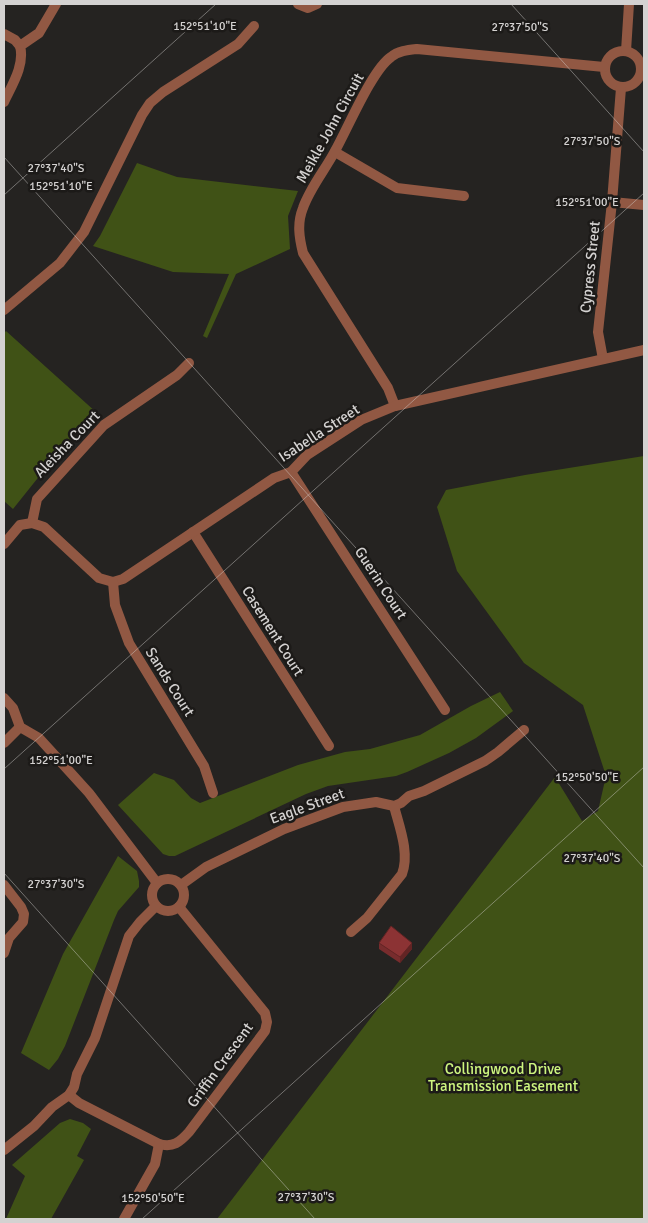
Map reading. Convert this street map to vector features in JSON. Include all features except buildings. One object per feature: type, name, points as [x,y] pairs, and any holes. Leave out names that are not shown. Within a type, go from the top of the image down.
[{"type":"street","points":[[20,46],[39,33],[56,4]]},
{"type":"street","points":[[298,4],[308,8],[317,4]]},
{"type":"street","points":[[626,51],[629,4]]},
{"type":"street","points":[[4,310],[10,302],[60,263],[84,232],[142,115],[150,103],[162,92],[238,44],[254,26]]},
{"type":"street","points":[[4,34],[15,40],[20,46],[23,56],[4,102]]},
{"type":"street","name":"Meikle John Circuit","points":[[395,406],[388,388],[303,253],[299,225],[303,208],[372,81],[382,65],[392,56],[404,51],[417,49],[604,66]]},
{"type":"street","points":[[620,51],[626,51],[636,56],[643,72],[632,86],[621,88],[608,81],[604,66],[610,56],[620,51]]},
{"type":"street","name":"Cypress Street","points":[[603,359],[598,332],[612,202],[621,88]]},
{"type":"street","points":[[335,152],[397,188],[464,196]]},
{"type":"street","points":[[612,202],[644,205]]},
{"type":"street","name":"Isabella Street","points":[[113,582],[123,579],[274,478],[291,472],[307,455],[362,420],[395,406],[644,350]]},
{"type":"street","name":"Aleisha Court","points":[[32,523],[37,499],[104,425],[177,375],[189,363]]},
{"type":"street","name":"Guerin Court","points":[[291,472],[445,710]]},
{"type":"street","points":[[4,544],[20,525],[32,523],[44,527],[99,578],[113,582]]},
{"type":"street","name":"Casement Court","points":[[193,532],[329,746]]},
{"type":"street","name":"Sands Court","points":[[113,582],[115,605],[129,643],[204,766],[213,792]]},
{"type":"street","points":[[4,698],[12,708],[20,728],[40,738],[89,793],[157,882]]},
{"type":"street","points":[[4,742],[20,728]]},
{"type":"street","points":[[351,932],[367,918],[402,874],[405,866],[405,856],[394,806],[401,803],[408,796],[424,791],[485,761],[524,730]]},
{"type":"street","name":"Eagle Street","points":[[181,885],[206,867],[284,829],[344,807],[376,802],[394,806]]},
{"type":"street","points":[[167,878],[173,879],[181,885],[184,895],[179,907],[165,911],[156,906],[152,895],[157,882],[167,878]]},
{"type":"street","points":[[4,885],[21,907],[24,914],[23,922],[9,938],[4,953]]},
{"type":"street","points":[[4,1150],[34,1126],[52,1107],[69,1096],[74,1087],[76,1074],[95,1038],[129,936],[156,906]]},
{"type":"street","name":"Griffin Crescent","points":[[159,1144],[169,1146],[181,1141],[259,1040],[265,1031],[267,1022],[265,1013],[179,907]]},
{"type":"street","points":[[69,1096],[159,1144],[155,1164],[124,1219]]},
{"type":"green space","points":[[137,163],[177,177],[298,191],[288,216],[290,249],[236,274],[207,338],[203,336],[229,274],[173,272],[93,246],[100,236]]},
{"type":"green space","points":[[6,331],[97,413],[53,459],[13,509],[4,501],[4,333]]},
{"type":"green space","name":"Collingwood Drive Transmission Easement","points":[[644,456],[644,1219],[217,1219],[555,777],[582,821],[598,811],[606,776],[583,705],[524,663],[457,571],[437,507],[446,490]]},
{"type":"green space","points":[[500,692],[513,711],[476,738],[449,753],[396,776],[328,786],[306,794],[175,856],[163,854],[118,805],[154,773],[174,780],[191,798],[200,803],[298,765],[345,752],[370,749],[420,735]]},
{"type":"green space","points":[[118,856],[137,871],[139,887],[118,911],[65,1046],[49,1070],[21,1053],[63,954]]},
{"type":"green space","points":[[70,1119],[83,1123],[91,1129],[77,1156],[84,1160],[51,1219],[6,1219],[25,1176],[12,1165],[60,1123]]}]
